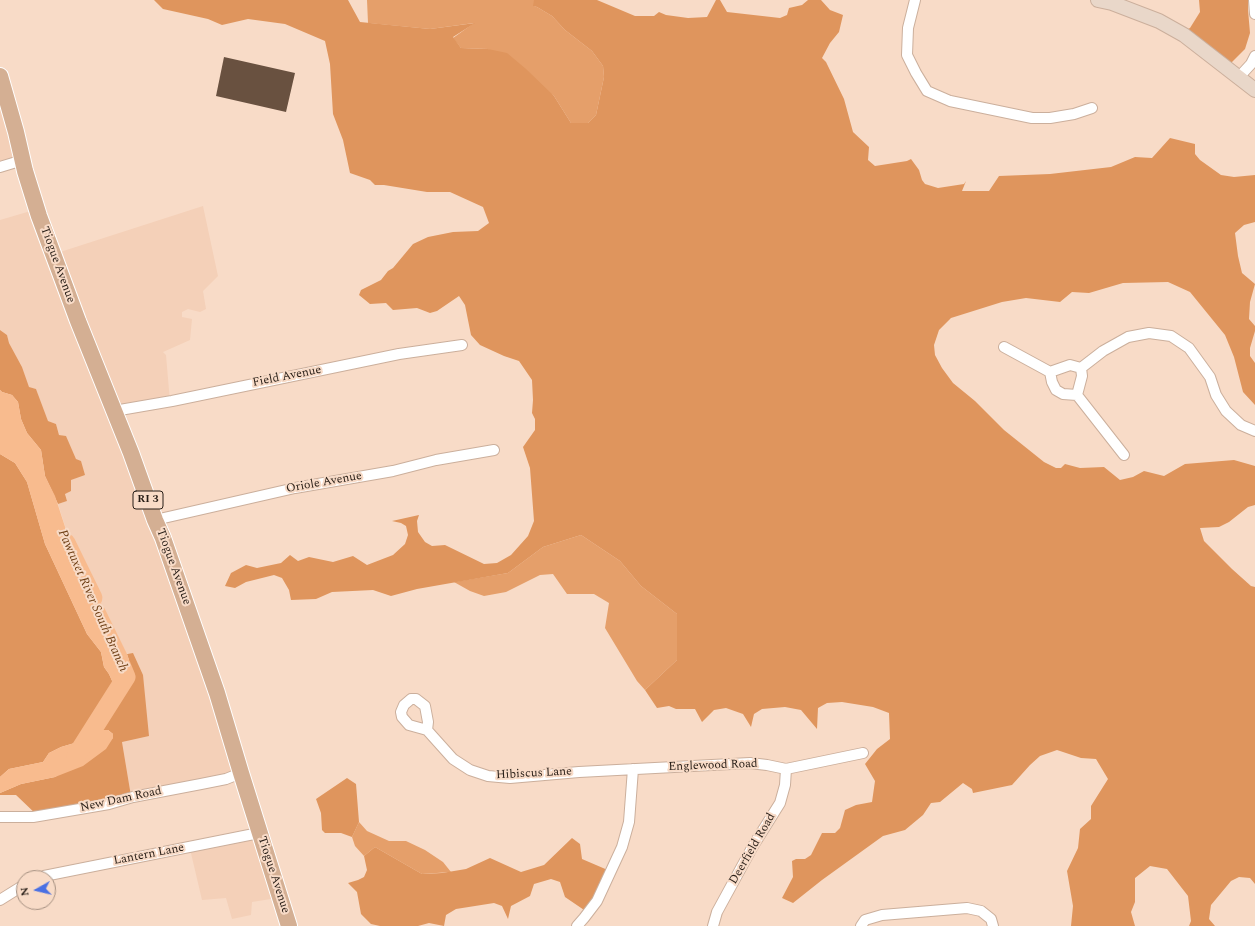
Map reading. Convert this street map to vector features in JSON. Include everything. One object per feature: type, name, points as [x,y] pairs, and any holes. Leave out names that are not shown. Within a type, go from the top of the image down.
[{"type":"main road","points":[[1098,0],[1112,3],[1159,21],[1184,35],[1255,90]]},
{"type":"main road","name":"Tiogue Avenue","points":[[0,76],[39,216],[78,322],[131,453],[155,520],[164,538],[217,693],[259,833],[289,926]]},
{"type":"street","points":[[915,0],[908,28],[907,55],[927,91],[950,101],[1032,118],[1050,118],[1074,114],[1092,108]]},
{"type":"street","points":[[1254,0],[1255,14]]},
{"type":"street","points":[[1239,77],[1251,64],[1255,56]]},
{"type":"street","points":[[0,168],[23,160]]},
{"type":"street","points":[[1082,368],[1103,351],[1128,338],[1150,333],[1170,336],[1189,348],[1210,377],[1216,395],[1226,411],[1241,425],[1255,431]]},
{"type":"street","name":"Field Avenue","points":[[114,411],[172,401],[399,354],[462,345]]},
{"type":"street","points":[[1004,347],[1050,372],[1070,365],[1082,368]]},
{"type":"street","points":[[1077,395],[1082,376],[1082,368]]},
{"type":"street","points":[[1050,372],[1052,382],[1056,390],[1064,394],[1077,395],[1124,454]]},
{"type":"street","name":"Oriole Avenue","points":[[155,520],[295,488],[393,471],[436,460],[494,450]]},
{"type":"street","name":"Hibiscus Lane","points":[[427,730],[453,759],[470,770],[488,776],[510,778],[633,769]]},
{"type":"street","name":"Englewood Road","points":[[633,769],[750,764],[767,765],[786,769],[863,753]]},
{"type":"street","points":[[576,926],[597,901],[611,874],[622,847],[629,822],[633,769]]},
{"type":"street","name":"Deerfield Road","points":[[713,926],[717,912],[753,846],[780,803],[785,786],[786,769]]},
{"type":"street","name":"New Dam Road","points":[[0,818],[33,817],[109,804],[133,797],[226,779],[241,773]]},
{"type":"street","name":"Lantern Lane","points":[[56,874],[259,833]]},
{"type":"street","points":[[0,900],[16,890]]},
{"type":"street","points":[[861,926],[865,920],[882,916],[967,908],[980,911],[991,919],[993,926]]},
{"type":"shaded area","points":[[154,0],[348,0],[360,22],[430,29],[475,23],[453,37],[461,48],[488,49],[507,53],[554,96],[571,123],[588,123],[596,115],[604,77],[603,66],[592,51],[565,30],[552,16],[533,6],[534,0],[597,0],[635,16],[654,16],[659,12],[666,15],[688,18],[707,17],[716,0],[720,0],[727,12],[780,18],[787,15],[789,8],[802,5],[808,0],[821,0],[830,10],[843,15],[839,32],[830,43],[822,58],[826,62],[844,99],[853,132],[869,147],[868,160],[875,166],[911,159],[919,170],[925,184],[938,188],[964,184],[966,181],[962,191],[989,191],[999,176],[1050,174],[1111,167],[1135,157],[1152,158],[1170,138],[1195,144],[1195,154],[1200,160],[1221,175],[1234,177],[1255,175],[1255,222],[1244,225],[1235,233],[1242,273],[1255,284],[1250,302],[1249,319],[1255,326],[1250,348],[1250,356],[1255,363],[1255,405],[1243,392],[1234,357],[1225,335],[1190,292],[1168,282],[1123,283],[1089,293],[1072,292],[1060,302],[1026,298],[1002,302],[951,318],[939,330],[934,345],[935,355],[953,383],[975,401],[1004,430],[1044,462],[1056,468],[1061,468],[1065,464],[1080,468],[1104,467],[1120,480],[1133,477],[1144,471],[1164,476],[1185,464],[1234,460],[1255,466],[1255,505],[1248,507],[1229,522],[1219,527],[1200,528],[1204,541],[1232,569],[1251,586],[1255,587],[1255,884],[1250,878],[1239,877],[1231,881],[1211,905],[1209,919],[1215,926],[1189,926],[1191,921],[1188,896],[1167,869],[1150,866],[1135,878],[1135,902],[1131,912],[1135,926],[1071,926],[1073,906],[1067,871],[1078,848],[1080,829],[1091,819],[1091,806],[1108,779],[1096,759],[1081,758],[1057,750],[1040,756],[1012,785],[973,793],[972,789],[963,783],[940,802],[931,803],[923,815],[905,830],[883,836],[793,903],[782,898],[793,877],[792,861],[796,859],[805,859],[811,855],[822,833],[835,833],[840,828],[845,810],[856,805],[872,802],[875,781],[865,764],[877,749],[890,739],[889,713],[873,707],[842,702],[827,703],[818,708],[817,729],[801,710],[785,707],[762,709],[754,714],[751,727],[743,714],[726,708],[714,710],[702,722],[695,709],[676,709],[669,706],[657,708],[645,690],[677,660],[677,614],[641,586],[620,561],[581,535],[543,547],[508,573],[417,589],[391,596],[373,590],[332,592],[316,599],[291,600],[289,590],[282,578],[274,575],[246,582],[235,588],[225,586],[231,573],[246,565],[257,568],[281,563],[290,555],[298,561],[309,557],[333,562],[353,556],[367,565],[393,555],[405,544],[408,535],[406,526],[392,521],[419,515],[417,521],[418,532],[425,542],[432,546],[445,545],[484,564],[497,563],[511,555],[528,536],[534,521],[530,468],[523,447],[535,430],[535,419],[532,413],[532,380],[519,361],[480,345],[471,335],[465,305],[459,296],[437,311],[430,313],[417,308],[393,310],[386,303],[370,304],[359,295],[361,290],[381,280],[413,244],[428,237],[453,232],[478,231],[489,223],[483,207],[450,192],[427,192],[384,185],[375,185],[370,180],[350,173],[343,140],[333,114],[330,64],[325,41],[285,24],[248,19],[222,25],[208,19],[163,9]]},
{"type":"shaded area","points":[[367,0],[534,0],[534,6],[552,16],[565,30],[592,51],[603,66],[604,77],[596,115],[588,123],[571,123],[554,96],[488,49],[461,48],[453,38],[474,23],[430,29],[368,23]]},
{"type":"shaded area","points":[[1199,0],[1248,0],[1250,33],[1245,49],[1227,67],[1179,34],[1190,28],[1200,12]]},
{"type":"shaded area","points":[[0,79],[20,156],[0,166]]},
{"type":"shaded area","points":[[203,206],[218,276],[203,291],[206,309],[200,312],[188,309],[182,312],[182,317],[192,319],[190,340],[163,352],[166,355],[170,402],[115,412],[239,773],[131,796],[122,742],[133,654],[126,653],[105,609],[79,570],[58,504],[67,501],[65,493],[76,459],[66,437],[59,435],[56,424],[48,421],[36,389],[29,388],[22,367],[9,343],[7,335],[0,330],[0,220],[34,210],[54,254]]},
{"type":"shaded area","points":[[0,330],[7,335],[9,343],[22,367],[29,387],[36,389],[48,421],[56,424],[59,435],[66,436],[76,459],[81,461],[85,475],[71,480],[71,491],[65,494],[67,501],[58,504],[45,476],[41,450],[27,433],[21,419],[18,402],[12,395],[0,390]]},
{"type":"shaded area","points":[[0,454],[15,463],[27,482],[45,544],[87,634],[101,652],[104,667],[113,683],[129,660],[127,654],[133,653],[143,675],[149,736],[122,742],[131,796],[38,816],[16,795],[0,795],[0,793],[21,784],[55,777],[113,738],[113,734],[108,730],[97,730],[78,742],[61,747],[49,753],[43,762],[9,769],[0,777]]},
{"type":"shaded area","points":[[581,535],[620,561],[641,586],[677,614],[677,660],[645,690],[637,681],[605,628],[609,603],[594,594],[567,594],[553,574],[540,575],[506,592],[484,596],[470,591],[454,582],[508,573],[543,547]]},
{"type":"shaded area","points":[[347,778],[356,784],[359,822],[352,837],[341,833],[325,833],[322,830],[321,813],[316,799]]},
{"type":"shaded area","points":[[359,822],[367,831],[389,841],[406,841],[425,850],[443,862],[451,872],[422,874],[375,847],[364,856],[355,846],[352,837]]},
{"type":"shaded area","points":[[257,834],[277,898],[252,902],[251,915],[232,919],[226,898],[202,900],[190,849]]},
{"type":"shaded area","points":[[572,838],[580,844],[582,859],[610,871],[587,912],[565,897],[560,882],[551,879],[534,884],[530,896],[511,906],[508,919],[502,906],[494,903],[456,909],[446,915],[444,926],[429,923],[418,926],[380,926],[371,924],[361,914],[357,892],[348,883],[364,877],[367,870],[364,856],[375,847],[422,874],[442,873],[466,869],[490,858],[521,872],[544,865]]},
{"type":"water","points":[[0,390],[12,395],[18,402],[21,419],[27,433],[41,450],[45,476],[55,496],[79,570],[105,609],[127,654],[129,660],[129,682],[122,688],[113,683],[104,667],[101,652],[87,634],[45,544],[27,482],[15,463],[0,454]]},
{"type":"water","points":[[97,730],[108,730],[113,734],[113,738],[106,749],[83,766],[55,777],[21,784],[0,793],[0,777],[9,769],[43,762],[49,753],[61,747],[78,742]]},
{"type":"building","points":[[224,57],[295,73],[286,112],[216,96]]},
{"type":"waterway","name":"Pawtuxet River South Branch","points":[[66,543],[93,598]]},
{"type":"waterway","name":"Pawtuxet River South Branch","points":[[76,756],[126,677],[121,665]]}]
